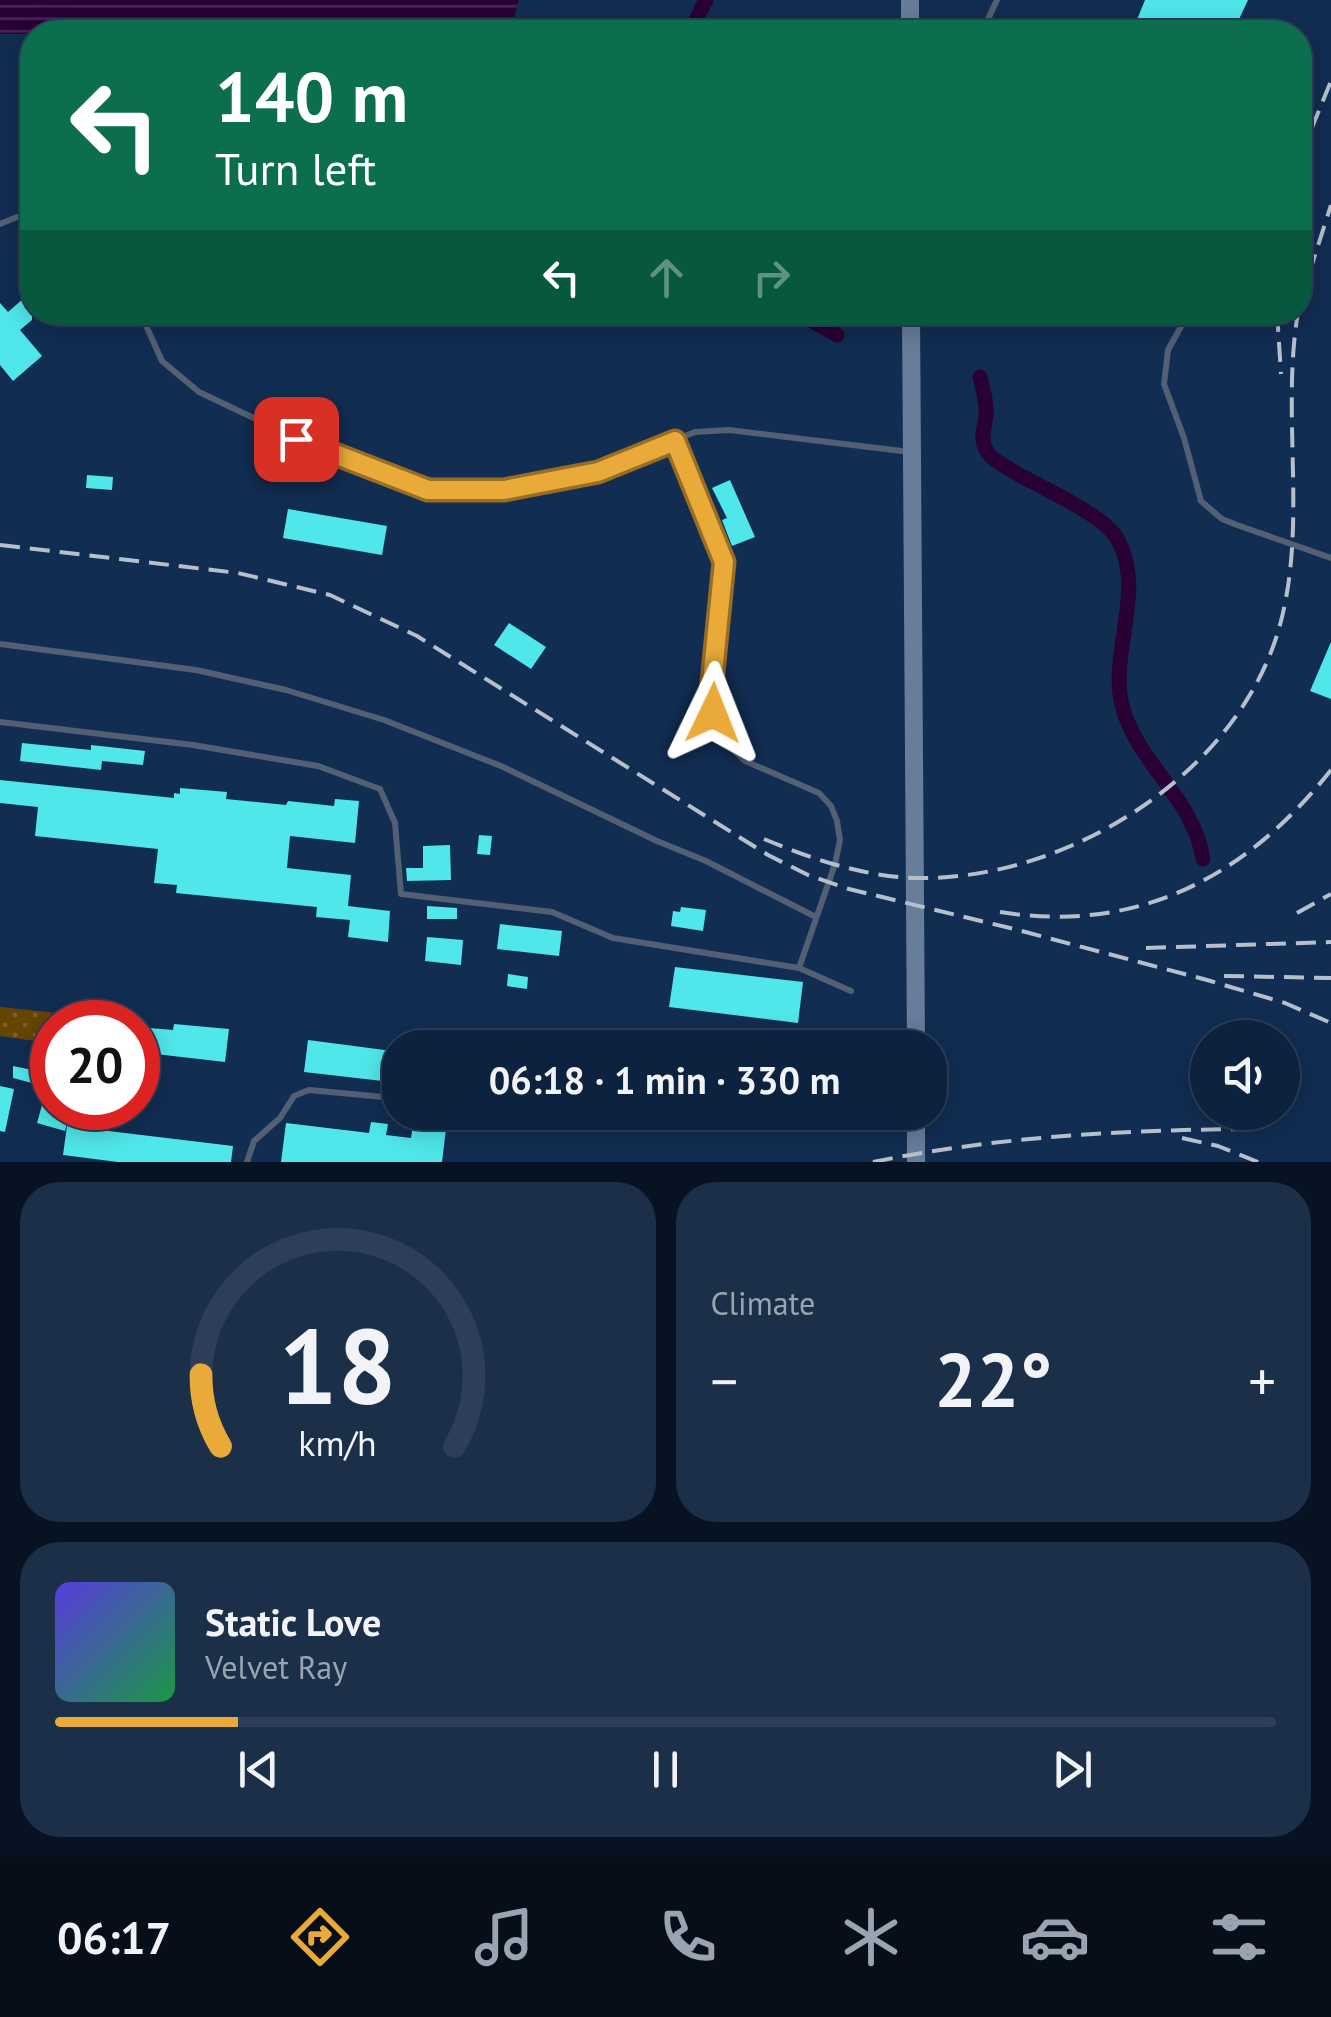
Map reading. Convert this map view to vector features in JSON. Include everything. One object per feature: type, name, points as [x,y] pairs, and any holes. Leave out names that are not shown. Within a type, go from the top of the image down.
[{"type":"street","points":[[911,325],[916,1030]]},
{"type":"street","points":[[916,1130],[916,1162]]},
{"type":"lane","points":[[146,325],[162,361],[199,392],[327,453],[428,490],[504,490],[598,472],[695,432],[728,430],[911,452]]},
{"type":"lane","points":[[1182,325],[1168,350],[1164,384],[1201,501],[1237,525],[1331,558]]},
{"type":"lane","points":[[675,441],[724,562],[711,692],[716,726],[727,744],[746,761],[819,793],[832,806],[837,821],[838,851],[799,968]]},
{"type":"lane","points":[[0,644],[196,670],[286,690],[384,720],[500,766],[657,841],[706,860],[816,916]]},
{"type":"lane","points":[[0,722],[193,745],[318,766],[380,789],[395,823],[402,894],[552,912],[614,938],[799,968],[850,991]]},
{"type":"lane","points":[[246,1162],[254,1140],[280,1118],[300,1092],[382,1096]]},
{"type":"shaded area","points":[[0,0],[519,0],[513,20],[20,20],[20,34],[0,34]]},
{"type":"shaded area","points":[[0,1007],[30,1010],[30,1040],[0,1036]]},
{"type":"building","points":[[1145,0],[1248,0],[1239,20],[1137,20]]},
{"type":"building","points":[[20,302],[20,325],[26,325],[20,330],[42,356],[13,381],[0,365],[0,303],[8,312]]},
{"type":"building","points":[[87,475],[113,477],[112,490],[86,488]]},
{"type":"building","points":[[730,480],[755,537],[732,546],[722,520],[727,518],[712,488]]},
{"type":"building","points":[[288,509],[387,526],[382,555],[283,538]]},
{"type":"building","points":[[509,623],[546,647],[531,669],[494,645]]},
{"type":"building","points":[[1331,642],[1331,699],[1310,691]]},
{"type":"building","points":[[22,743],[145,751],[143,765],[102,761],[101,770],[20,761]]},
{"type":"building","points":[[0,780],[174,798],[174,793],[180,794],[180,788],[227,792],[226,799],[286,805],[288,801],[334,806],[335,799],[359,801],[355,843],[290,836],[287,868],[351,875],[348,906],[390,911],[388,942],[348,937],[350,920],[316,917],[317,907],[176,893],[177,885],[154,883],[158,849],[35,836],[38,807],[0,803]]},
{"type":"building","points":[[479,835],[492,836],[490,855],[477,854]]},
{"type":"building","points":[[450,845],[451,880],[407,881],[406,868],[423,868],[423,846]]},
{"type":"building","points":[[427,906],[457,908],[457,919],[427,919]]},
{"type":"building","points":[[681,907],[706,910],[703,931],[671,926],[673,911],[680,912]]},
{"type":"building","points":[[500,924],[562,931],[559,956],[497,949]]},
{"type":"building","points":[[427,937],[463,940],[461,965],[425,961]]},
{"type":"building","points":[[675,967],[803,982],[798,1023],[669,1007]]},
{"type":"building","points":[[508,974],[528,977],[527,989],[507,986]]},
{"type":"building","points":[[174,1024],[229,1029],[225,1062],[160,1055],[160,1029],[173,1030]]},
{"type":"building","points":[[308,1040],[382,1050],[382,1081],[304,1072]]},
{"type":"building","points":[[13,1066],[30,1069],[30,1082],[13,1078]]},
{"type":"building","points":[[0,1086],[14,1089],[5,1132],[0,1131]]},
{"type":"building","points":[[371,1122],[382,1123],[386,1135],[411,1138],[412,1130],[446,1130],[442,1162],[281,1162],[286,1123],[369,1133]]},
{"type":"building","points":[[66,1130],[100,1130],[233,1146],[231,1162],[118,1162],[63,1155]]},
{"type":"waterway","points":[[696,20],[706,0]]},
{"type":"waterway","points":[[819,325],[837,335]]},
{"type":"waterway","points":[[980,377],[986,409],[983,442],[989,454],[1100,520],[1118,540],[1129,580],[1120,664],[1122,705],[1140,745],[1189,818],[1203,859]]},
{"type":"railway","points":[[1312,128],[1331,81]]},
{"type":"railway","points":[[1312,264],[1331,205]]},
{"type":"railway","points":[[1278,325],[1281,374]]},
{"type":"railway","points":[[764,839],[864,872],[925,878],[982,873],[1038,858],[1093,836],[1145,805],[1191,768],[1230,724],[1261,675],[1281,621],[1292,544],[1292,389],[1296,325]]},
{"type":"railway","points":[[0,545],[238,573],[330,595],[417,636],[768,855],[808,875],[849,889],[1207,980],[1285,1003],[1331,1023]]},
{"type":"railway","points":[[1000,912],[1050,917],[1098,914],[1143,905],[1185,889],[1225,868],[1263,840],[1331,770]]},
{"type":"railway","points":[[1297,913],[1331,894]]},
{"type":"railway","points":[[1146,948],[1331,942]]},
{"type":"railway","points":[[1224,976],[1331,978]]},
{"type":"railway","points":[[873,1162],[965,1146],[1058,1136],[1199,1130]]},
{"type":"railway","points":[[1182,1138],[1218,1146],[1258,1162]]},
{"type":"route","points":[[296,439],[428,490],[504,490],[598,472],[675,441],[724,562],[711,692],[713,713]]}]
